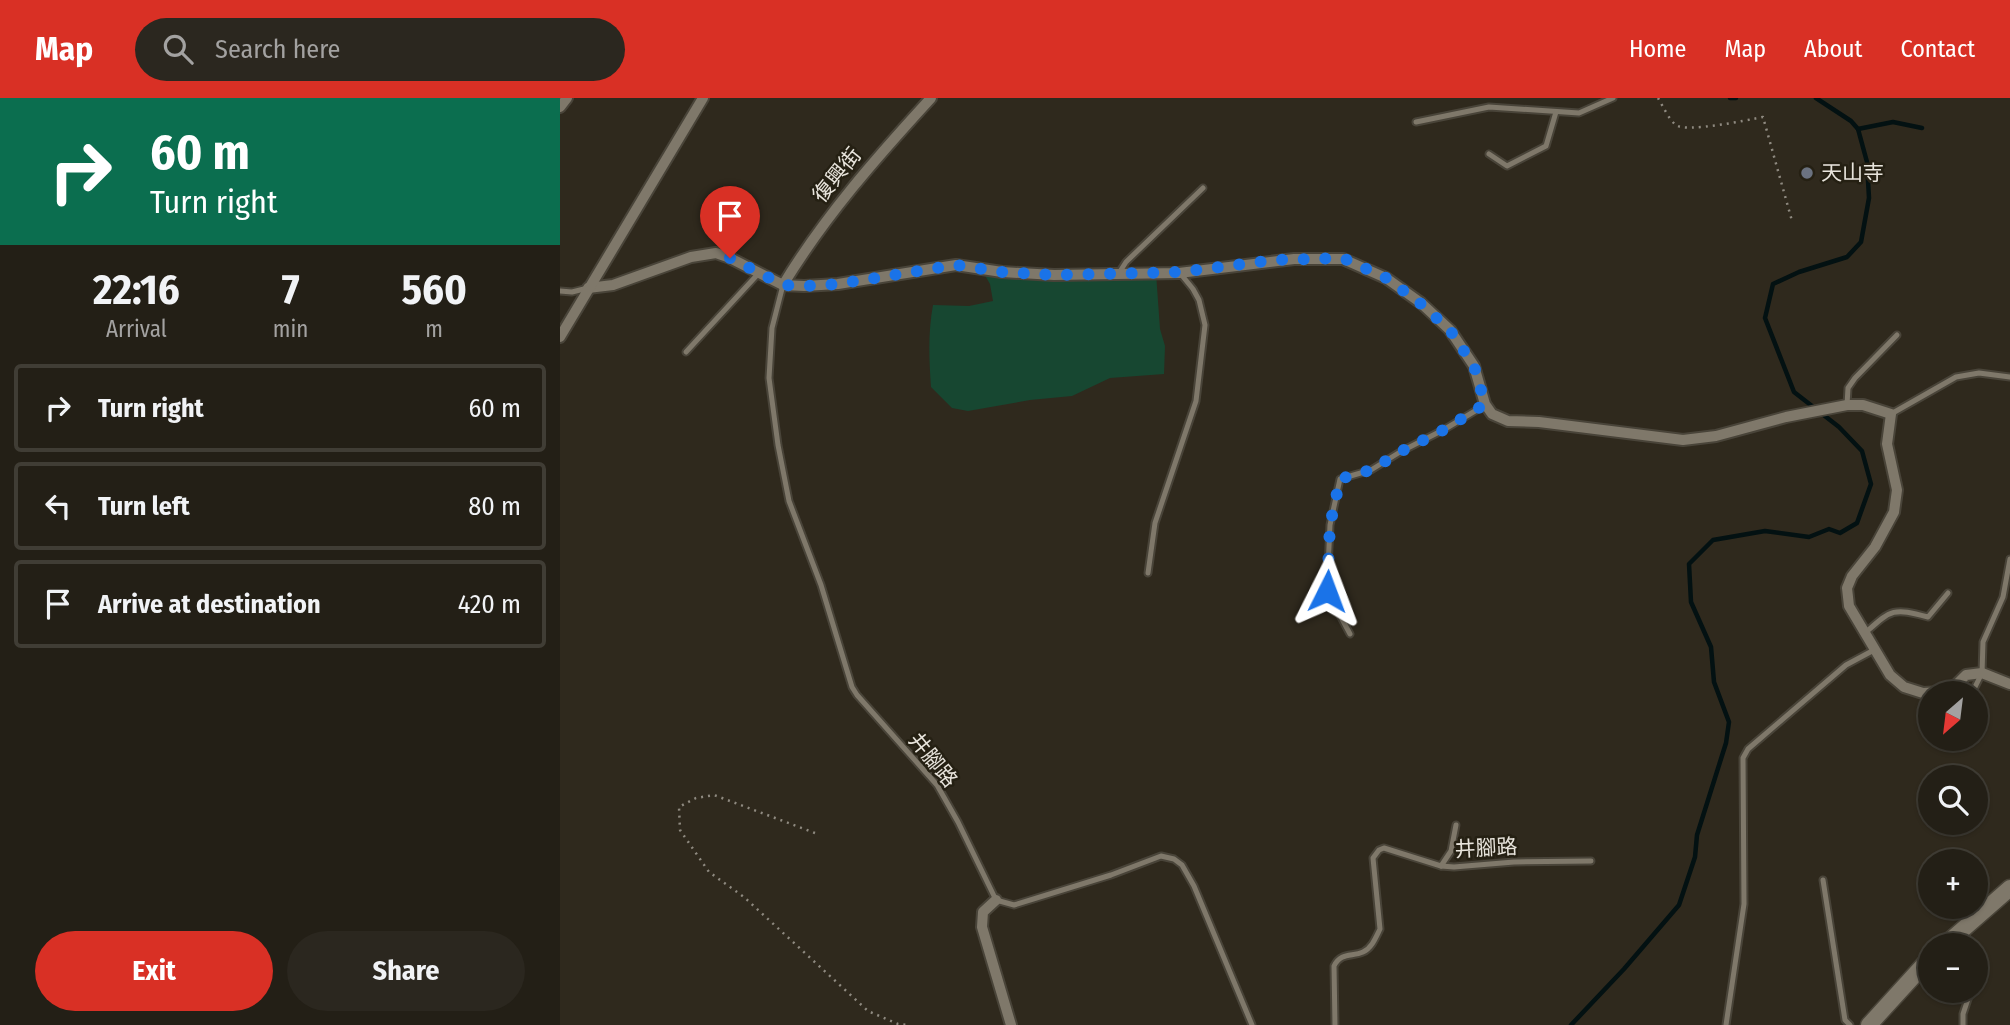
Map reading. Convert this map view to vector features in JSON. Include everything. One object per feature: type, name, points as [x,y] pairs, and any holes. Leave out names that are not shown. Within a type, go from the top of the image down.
[{"type":"street","points":[[560,107],[567,98]]},
{"type":"street","points":[[560,337],[703,98]]},
{"type":"street","name":"復興街","points":[[783,285],[832,211],[862,173],[930,98]]},
{"type":"street","points":[[588,288],[613,285],[691,257],[716,253],[783,285],[838,284],[956,265],[1002,272],[1054,275],[1180,272],[1282,260],[1343,258],[1386,278],[1450,330],[1474,366],[1485,404],[1492,414],[1508,421],[1539,422],[1683,440],[1716,436],[1786,417],[1847,405],[1863,405],[1891,414],[1887,444],[1897,490],[1894,512],[1875,547],[1852,576],[1847,588],[1849,606],[1890,675],[1904,687],[1923,693],[1942,692],[1956,685],[1966,675],[1982,673],[2010,684]]},
{"type":"street","points":[[1958,933],[2010,888]]},
{"type":"street","points":[[996,900],[983,912],[982,926],[1011,1025]]},
{"type":"street","points":[[1869,1025],[1918,971]]},
{"type":"lane","points":[[1416,122],[1489,107],[1579,113],[1613,98]]},
{"type":"lane","points":[[1489,154],[1507,166],[1546,146],[1556,112]]},
{"type":"lane","points":[[1119,273],[1126,262],[1203,188]]},
{"type":"lane","points":[[1148,573],[1155,523],[1196,401],[1205,325],[1194,289],[1180,272]]},
{"type":"lane","points":[[686,352],[758,274]]},
{"type":"lane","name":"井腳路","points":[[783,285],[772,328],[769,379],[778,444],[789,502],[821,585],[852,687],[876,719],[937,785],[996,900]]},
{"type":"lane","points":[[560,291],[572,292],[588,288]]},
{"type":"lane","points":[[1847,405],[1848,388],[1855,378],[1897,335]]},
{"type":"lane","points":[[1891,414],[1956,377],[1979,373],[2010,377]]},
{"type":"lane","points":[[1350,634],[1327,591],[1330,525],[1340,479],[1371,470],[1485,404]]},
{"type":"lane","points":[[1978,681],[1982,673],[1983,642],[2003,597],[2010,559]]},
{"type":"lane","points":[[1864,634],[1886,614],[1902,610],[1928,617],[1948,593]]},
{"type":"lane","points":[[1726,1025],[1744,904],[1743,758],[1748,749],[1846,665],[1874,650]]},
{"type":"lane","points":[[1441,866],[1451,851],[1456,825]]},
{"type":"lane","name":"井腳路","points":[[1335,1025],[1336,961],[1340,957],[1364,951],[1380,929],[1373,858],[1375,853],[1384,848],[1441,866],[1454,867],[1514,862],[1591,862]]},
{"type":"lane","points":[[996,900],[1014,905],[1111,875],[1161,856],[1174,859],[1182,865],[1194,886],[1252,1025]]},
{"type":"lane","points":[[1823,880],[1845,1020],[1850,1025]]},
{"type":"lane","points":[[1962,929],[1964,933]]},
{"type":"lane","points":[[1963,1025],[1967,1003]]},
{"type":"path","points":[[1658,98],[1675,125],[1681,127],[1696,128],[1763,117],[1792,221]]},
{"type":"path","points":[[815,833],[714,795],[696,798],[679,807],[680,830],[709,872],[744,897],[868,1011],[898,1024],[909,1025]]},
{"type":"green space","points":[[979,265],[1156,273],[1160,329],[1165,346],[1164,374],[1110,378],[1072,396],[968,411],[952,408],[931,387],[929,346],[933,305],[969,306],[993,301],[990,284]]},
{"type":"waterway","points":[[1730,98],[1736,98]]},
{"type":"waterway","points":[[1816,98],[1851,121],[1858,129],[1893,122],[1922,128]]},
{"type":"waterway","points":[[1571,1025],[1679,905],[1695,857],[1697,835],[1726,743],[1729,722],[1714,682],[1711,647],[1691,602],[1689,564],[1713,540],[1765,531],[1809,537],[1829,529],[1840,533],[1857,523],[1871,484],[1862,451],[1839,427],[1794,392],[1765,318],[1773,284],[1799,272],[1847,257],[1861,242],[1869,198],[1867,162],[1858,129]]},
{"type":"place","name":"天山寺","points":[[1807,173]]},
{"type":"route","points":[[730,258],[783,285],[804,286],[838,284],[956,265],[1002,272],[1054,275],[1180,272],[1256,262],[1343,258],[1386,278],[1450,330],[1474,366],[1485,404],[1371,470],[1340,479],[1330,525],[1327,591]]}]
